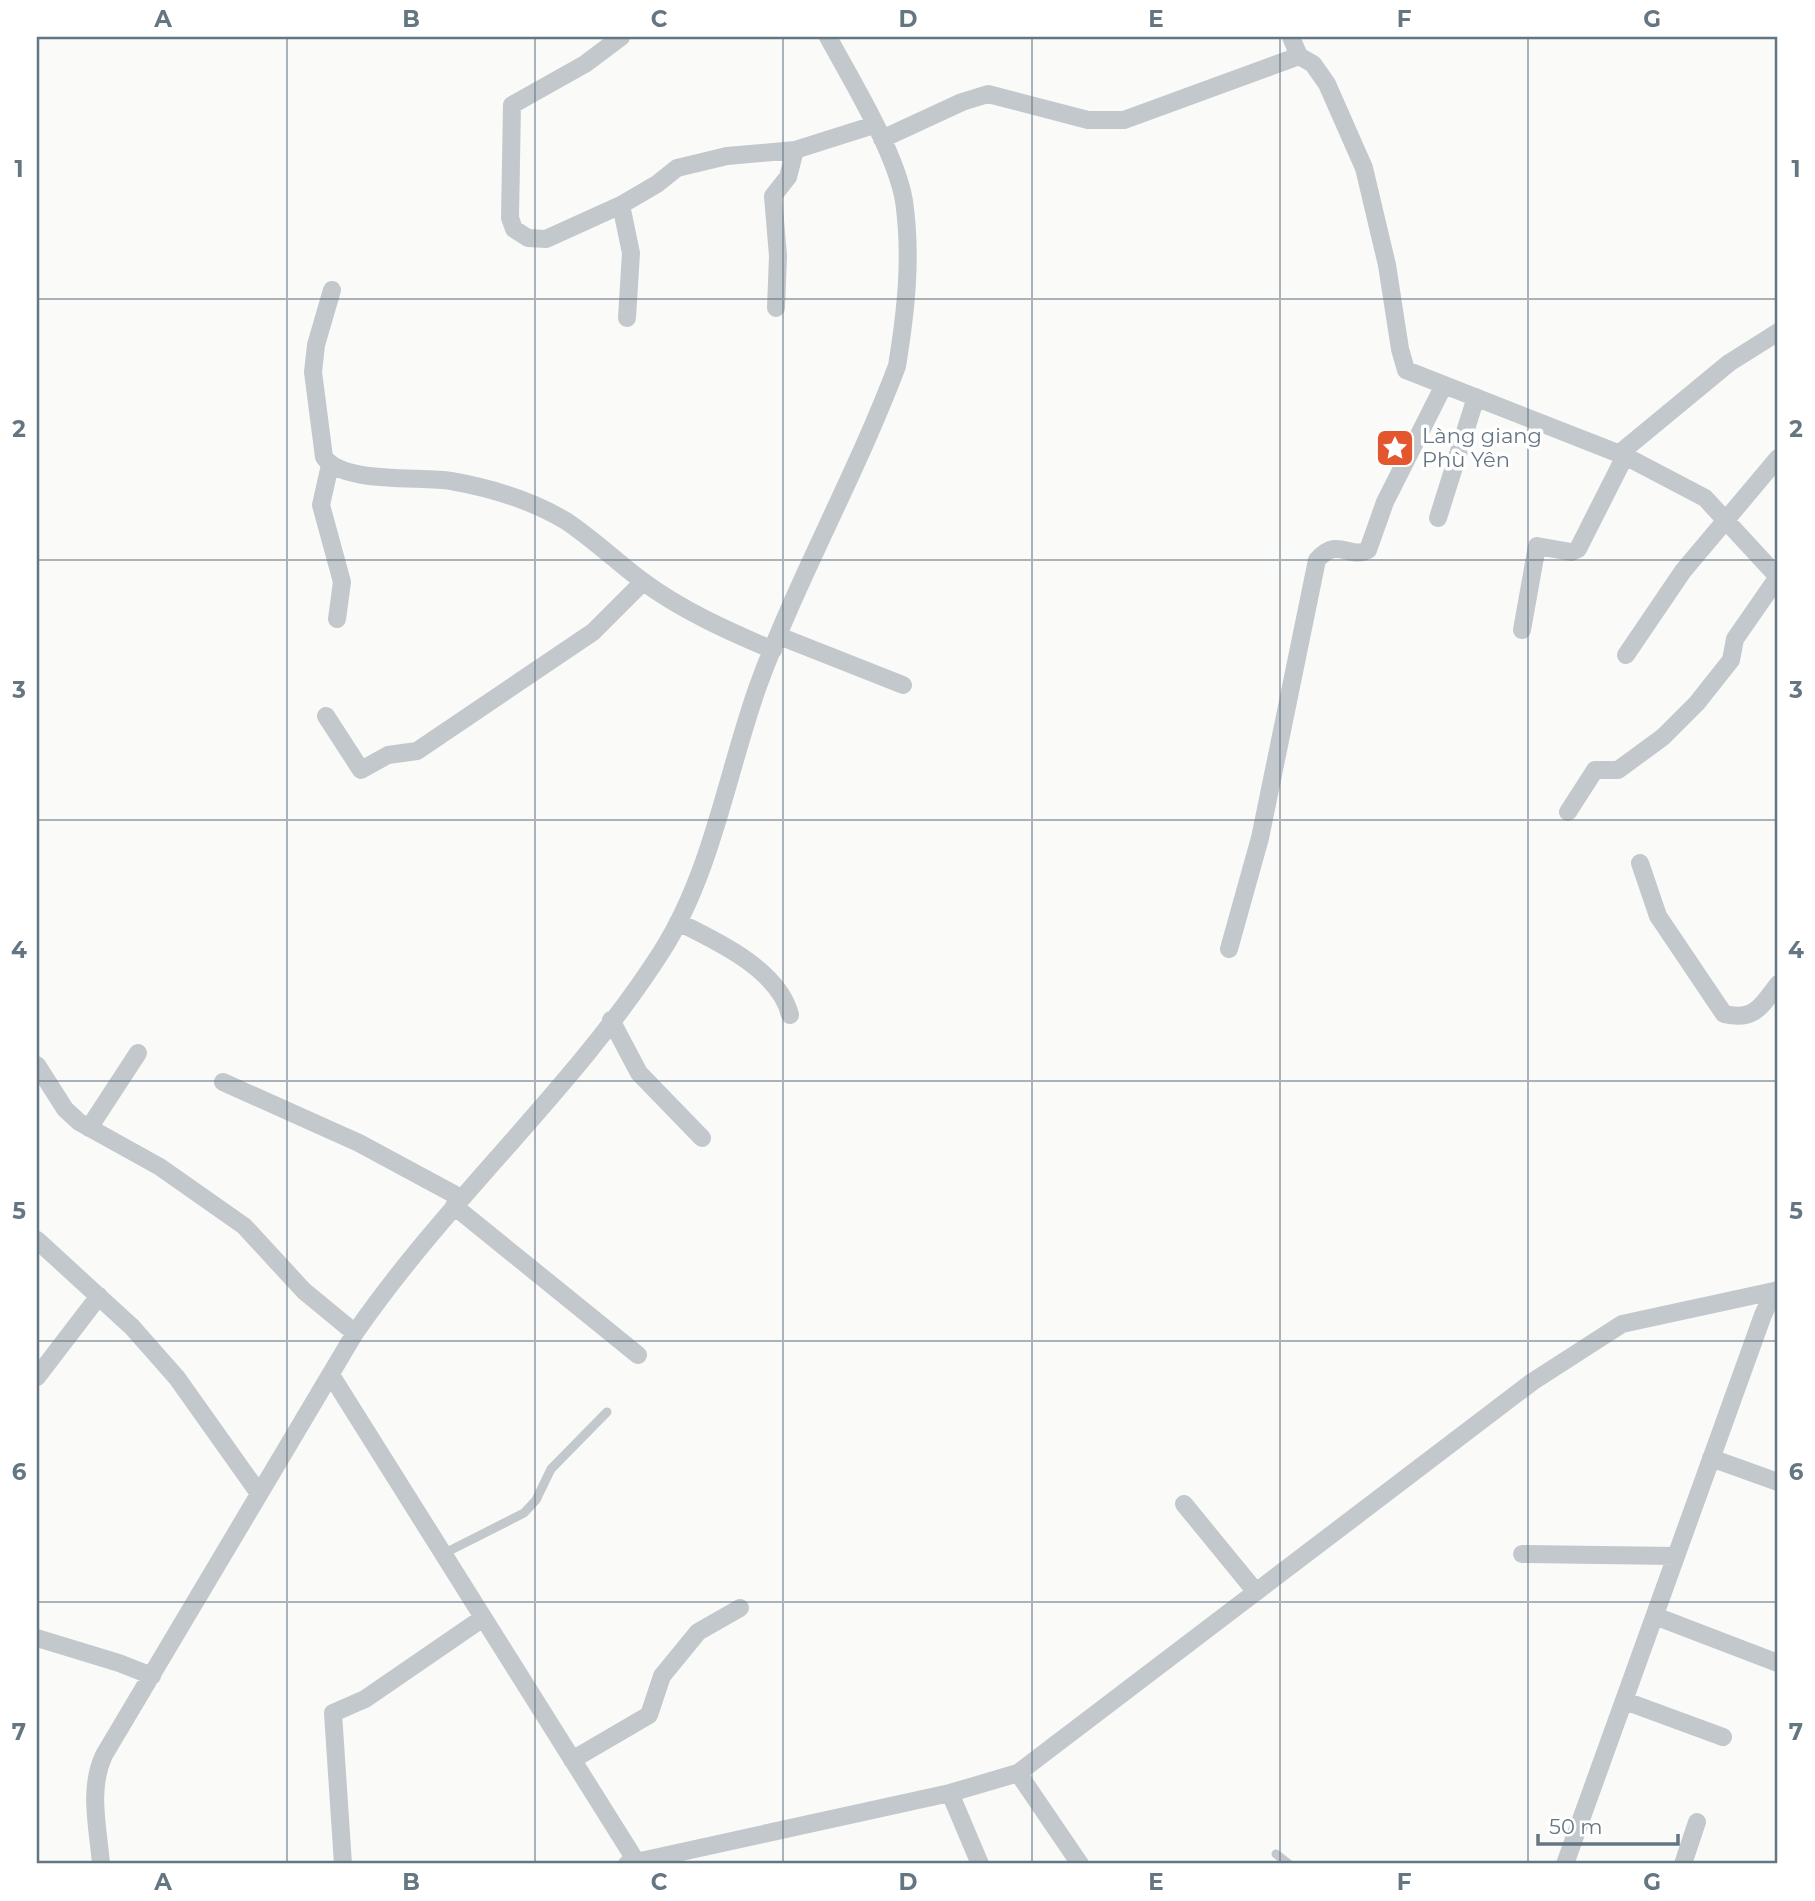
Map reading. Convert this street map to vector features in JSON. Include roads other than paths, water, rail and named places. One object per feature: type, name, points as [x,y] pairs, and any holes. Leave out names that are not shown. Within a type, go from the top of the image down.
[{"type":"street","points":[[621,37],[585,64],[512,105],[510,218],[514,229],[528,238],[546,239],[621,205],[677,168],[727,156],[795,150],[878,132],[988,94],[1088,120],[1124,120],[1299,56]]},
{"type":"street","points":[[101,1864],[95,1774],[258,1492],[355,1333],[391,1281],[578,1065],[662,951],[699,873],[776,643],[880,412],[897,366],[906,309],[908,253],[903,199],[878,132],[828,37]]},
{"type":"street","points":[[1291,37],[1299,56],[1313,64],[1327,84],[1364,168],[1406,370],[1622,454],[1705,498],[1778,577],[1735,639],[1731,660],[1697,703],[1663,737],[1618,770],[1595,770],[1568,812]]},
{"type":"street","points":[[776,308],[778,256],[773,196],[788,177],[795,150]]},
{"type":"street","points":[[621,205],[631,253],[627,318]]},
{"type":"street","points":[[332,290],[316,345],[313,372],[324,457],[330,466],[399,479],[449,481],[504,493],[541,507],[567,522],[643,582],[727,631],[776,643],[903,685]]},
{"type":"street","points":[[1522,630],[1536,546],[1571,552],[1578,549],[1622,454],[1729,363],[1778,332]]},
{"type":"street","points":[[1229,949],[1260,838],[1317,560],[1326,549],[1361,553],[1368,550],[1385,502],[1444,385]]},
{"type":"street","points":[[1438,518],[1475,397]]},
{"type":"street","points":[[1626,655],[1683,571],[1727,522],[1778,458]]},
{"type":"street","points":[[330,466],[321,505],[342,582],[337,619]]},
{"type":"street","points":[[326,716],[361,769],[388,755],[417,751],[593,632],[643,582]]},
{"type":"street","points":[[1640,863],[1658,916],[1724,1014],[1741,1018],[1756,1012],[1778,984]]},
{"type":"street","points":[[678,922],[747,962],[776,986],[786,1000],[790,1015]]},
{"type":"street","points":[[611,1020],[639,1073],[702,1138]]},
{"type":"street","points":[[89,1128],[138,1052]]},
{"type":"street","points":[[37,1065],[65,1109],[89,1128],[160,1167],[235,1219],[304,1291],[355,1333]]},
{"type":"street","points":[[223,1082],[359,1143],[458,1202],[638,1355]]},
{"type":"street","points":[[37,1240],[132,1327],[177,1378],[258,1492]]},
{"type":"street","points":[[331,1375],[572,1760],[631,1863],[950,1793],[1018,1773],[1532,1382],[1622,1324],[1776,1291]]},
{"type":"street","points":[[1566,1864],[1711,1458],[1776,1291]]},
{"type":"street","points":[[37,1377],[99,1296]]},
{"type":"street","points":[[1711,1458],[1778,1482]]},
{"type":"street","points":[[1184,1504],[1256,1592]]},
{"type":"street","points":[[1522,1554],[1676,1556]]},
{"type":"street","points":[[572,1760],[649,1714],[662,1676],[698,1632],[740,1608]]},
{"type":"street","points":[[1655,1616],[1778,1663]]},
{"type":"street","points":[[343,1864],[333,1713],[365,1699],[483,1618]]},
{"type":"street","points":[[37,1638],[152,1676]]},
{"type":"street","points":[[1625,1701],[1723,1737]]},
{"type":"street","points":[[1018,1773],[1080,1864]]},
{"type":"street","points":[[950,1793],[980,1864]]},
{"type":"street","points":[[1683,1864],[1697,1822]]},
{"type":"lane","points":[[443,1554],[524,1513],[536,1500],[551,1469],[607,1412]]},
{"type":"lane","points":[[1276,1854],[1289,1864]]},
{"type":"place","name":"Làng giang Phù Yên","points":[[1395,448]]}]
